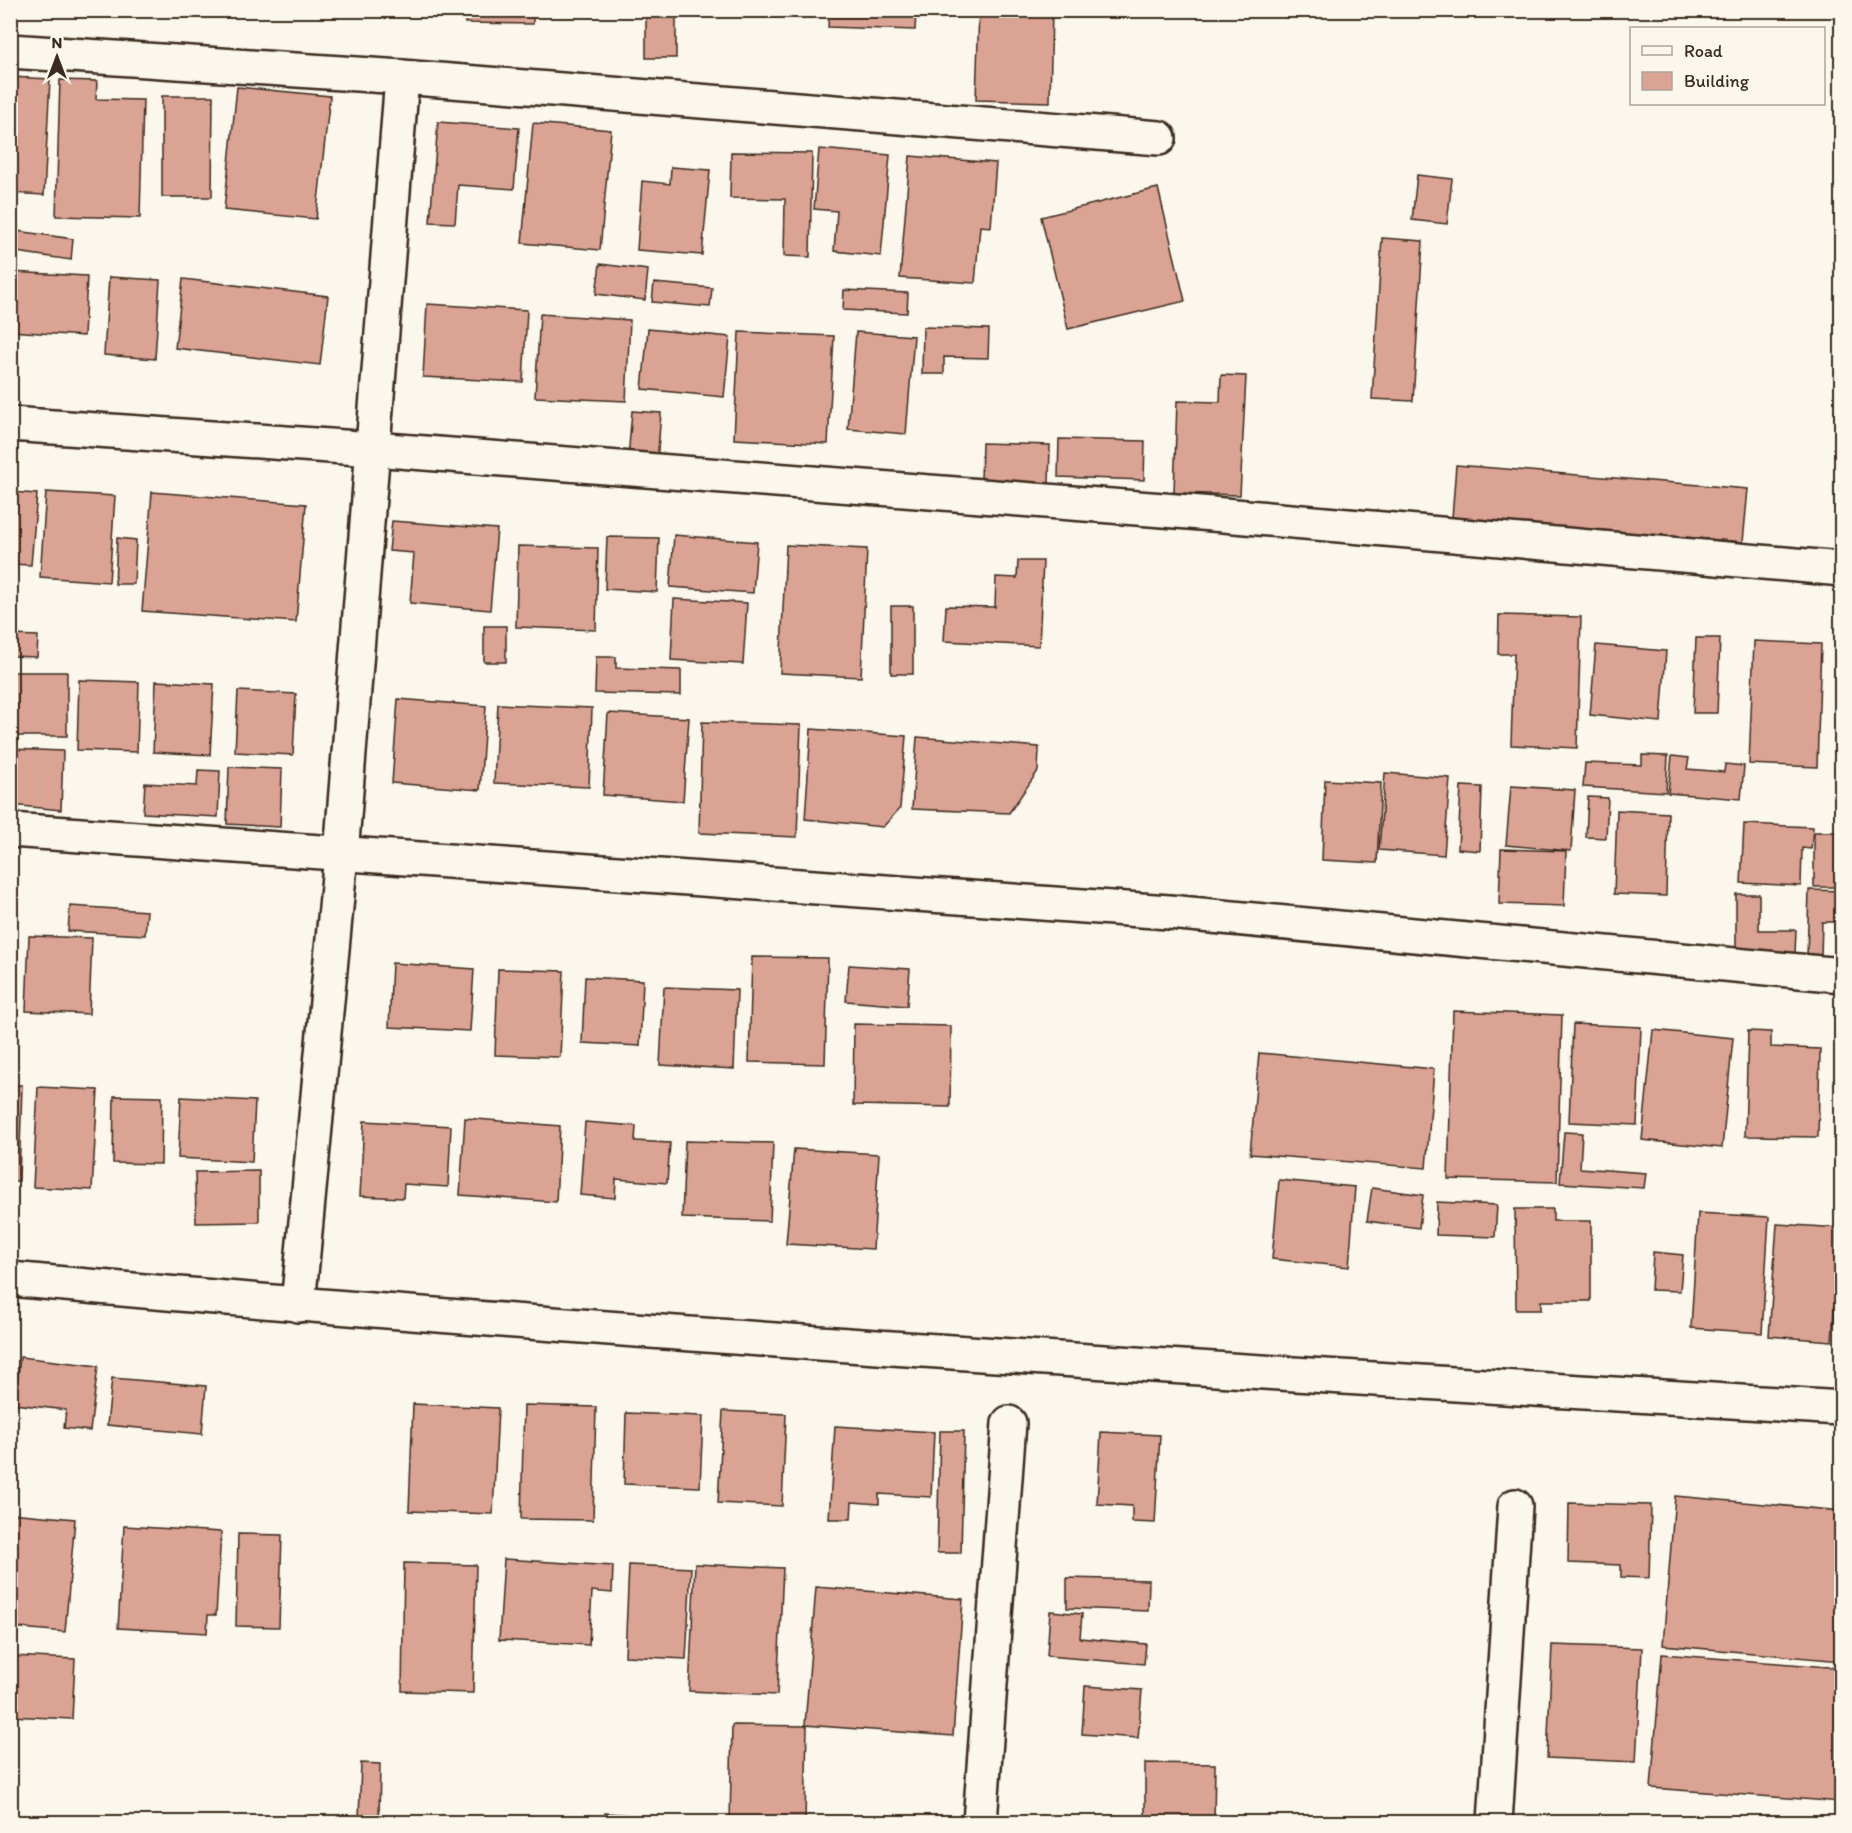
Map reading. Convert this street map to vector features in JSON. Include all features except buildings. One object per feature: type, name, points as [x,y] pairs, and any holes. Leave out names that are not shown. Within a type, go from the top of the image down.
[{"type":"street","points":[[10,51],[402,77],[1159,138]]},
{"type":"street","points":[[298,1305],[341,855],[402,77]]},
{"type":"street","points":[[10,424],[374,449],[1189,512],[1842,568]]},
{"type":"street","points":[[10,830],[1169,912],[1842,975]]},
{"type":"street","points":[[10,1279],[298,1305],[1012,1357],[1842,1408]]},
{"type":"street","points":[[980,1822],[1008,1423]]},
{"type":"street","points":[[1495,1822],[1515,1506]]}]
